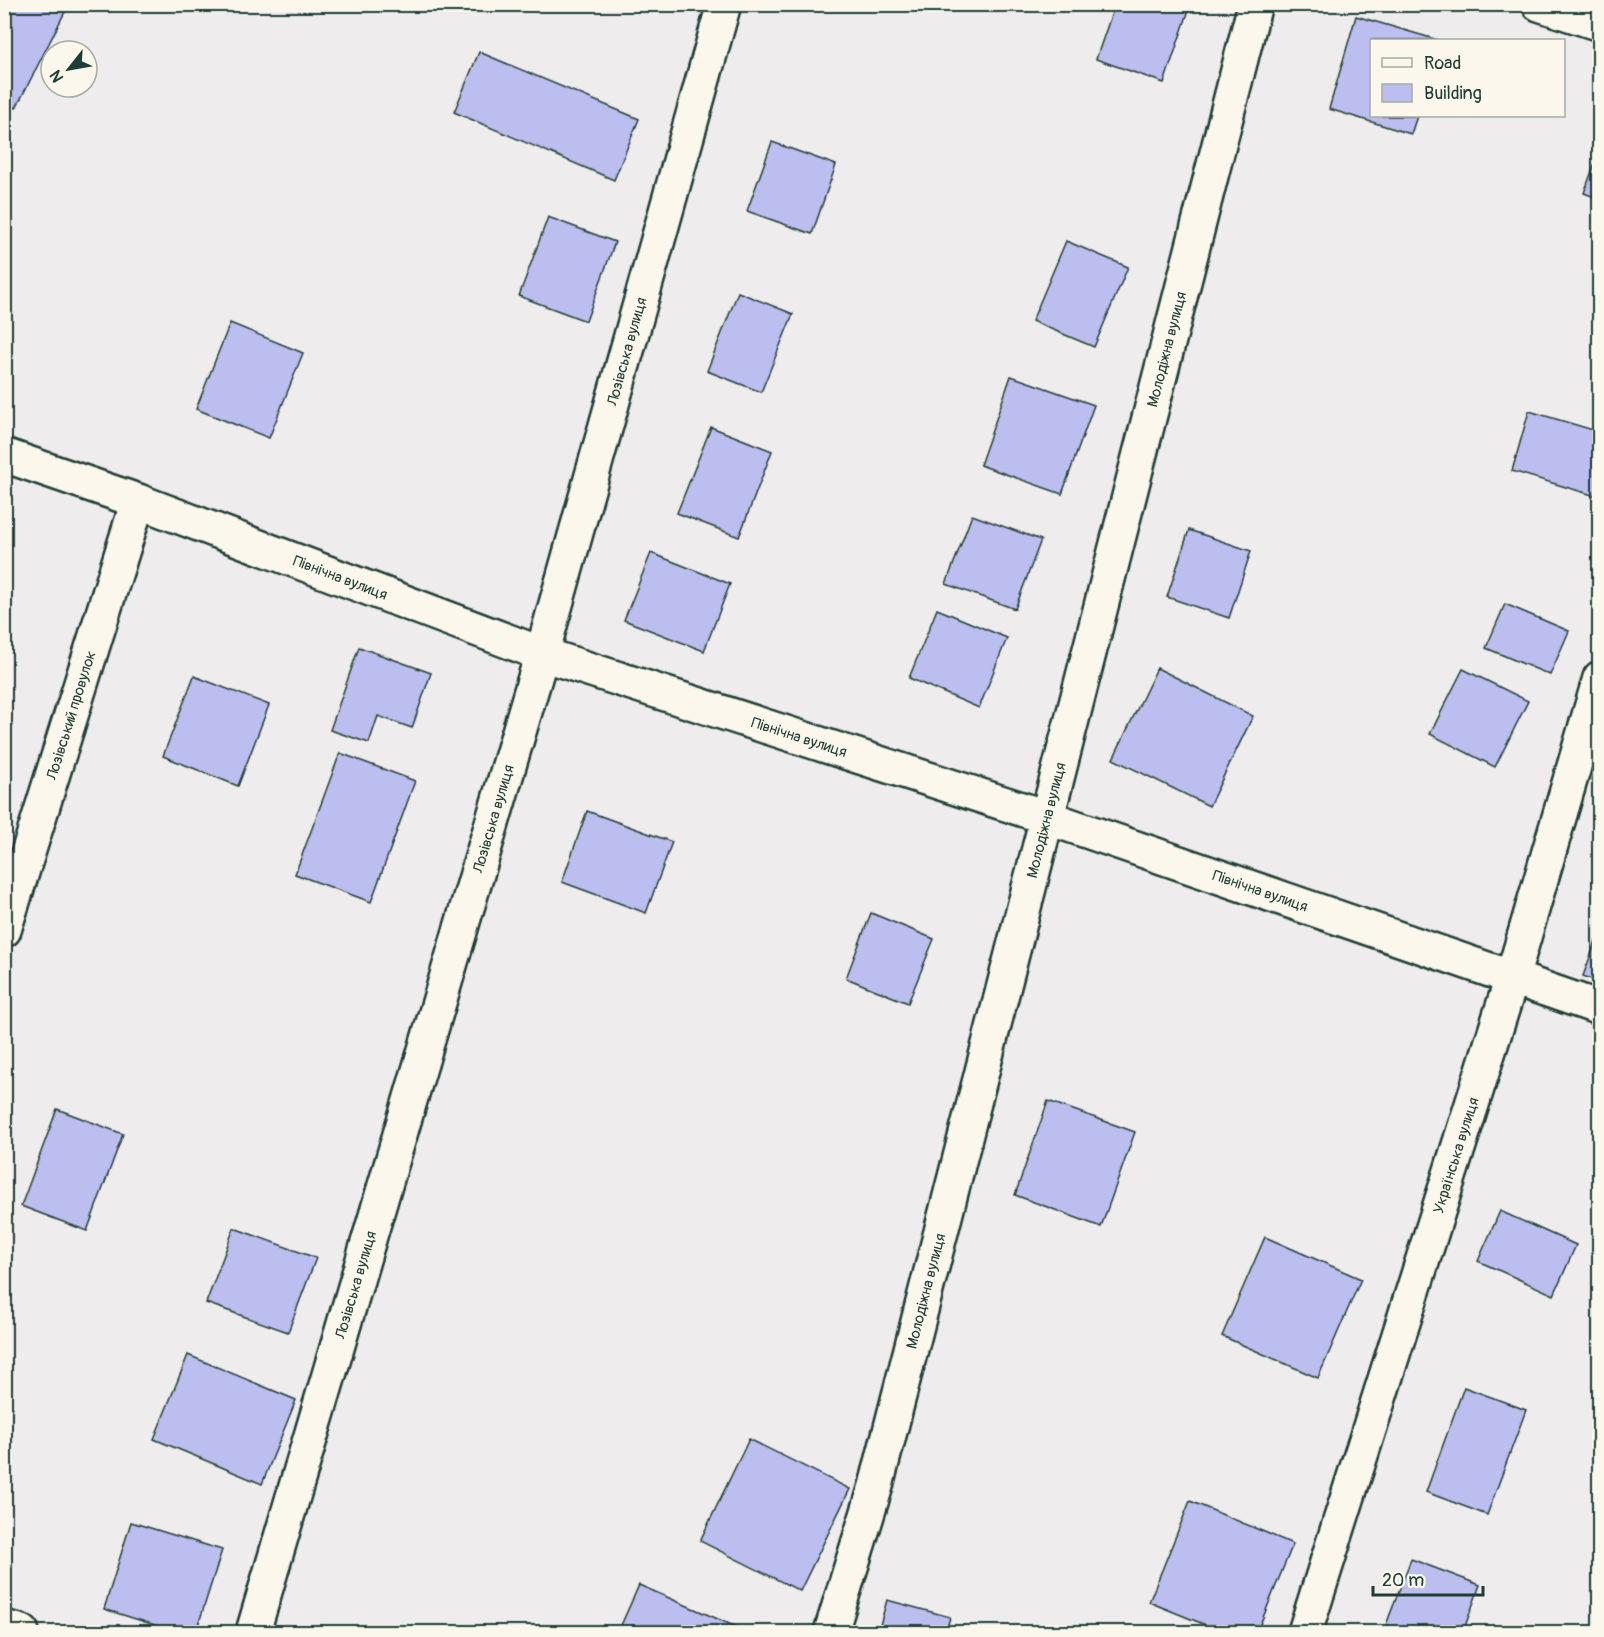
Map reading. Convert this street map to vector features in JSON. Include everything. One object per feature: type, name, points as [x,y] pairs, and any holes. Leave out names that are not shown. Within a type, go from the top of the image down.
[{"type":"street","name":"Лозівська вулиця","points":[[253,1632],[542,654],[724,4]]},
{"type":"street","name":"Молодіжна вулиця","points":[[831,1632],[876,1486],[1255,4]]},
{"type":"street","points":[[1539,4],[1599,24]]},
{"type":"street","name":"Північна вулиця","points":[[4,456],[138,501],[542,654],[1046,817],[1599,1008]]},
{"type":"street","name":"Лозівський провулок","points":[[4,930],[138,501]]},
{"type":"street","name":"Українська вулиця","points":[[1305,1632],[1512,978],[1599,678]]},
{"type":"street","points":[[4,1627],[22,1632]]},
{"type":"building","points":[[4,4],[69,4],[51,39],[39,39],[39,63],[16,108],[4,102]]},
{"type":"building","points":[[1115,4],[1191,4],[1164,83],[1096,59]]},
{"type":"building","points":[[1356,16],[1435,39],[1370,39],[1370,117],[1417,117],[1411,134],[1329,109]]},
{"type":"building","points":[[479,52],[639,119],[614,180],[454,112]]},
{"type":"building","points":[[772,142],[836,165],[812,234],[747,211]]},
{"type":"building","points":[[1600,149],[1600,199],[1584,193]]},
{"type":"building","points":[[548,217],[615,242],[586,321],[519,296]]},
{"type":"building","points":[[1066,241],[1128,267],[1094,347],[1032,321]]},
{"type":"building","points":[[738,292],[793,314],[761,392],[707,371]]},
{"type":"building","points":[[230,323],[303,353],[269,438],[196,409]]},
{"type":"building","points":[[1011,376],[1094,405],[1062,494],[980,465]]},
{"type":"building","points":[[1529,411],[1600,432],[1600,484],[1596,496],[1512,471]]},
{"type":"building","points":[[711,427],[772,451],[739,537],[677,513]]},
{"type":"building","points":[[972,515],[1041,540],[1015,609],[946,584]]},
{"type":"building","points":[[1189,530],[1251,551],[1229,618],[1167,597]]},
{"type":"building","points":[[651,553],[730,584],[704,651],[624,620]]},
{"type":"building","points":[[1505,604],[1569,631],[1550,675],[1486,648]]},
{"type":"building","points":[[937,609],[1007,638],[979,708],[909,678]]},
{"type":"building","points":[[359,647],[431,673],[412,728],[378,716],[369,743],[330,730]]},
{"type":"building","points":[[1157,668],[1253,716],[1209,806],[1113,759]]},
{"type":"building","points":[[1463,669],[1528,701],[1495,767],[1430,734]]},
{"type":"building","points":[[194,676],[269,705],[238,786],[163,756]]},
{"type":"building","points":[[340,753],[415,781],[371,902],[295,874]]},
{"type":"building","points":[[587,811],[672,842],[646,913],[562,882]]},
{"type":"building","points":[[871,913],[934,939],[908,1003],[846,978]]},
{"type":"building","points":[[1600,930],[1600,982],[1583,976]]},
{"type":"building","points":[[1048,1101],[1135,1132],[1101,1227],[1015,1195]]},
{"type":"building","points":[[57,1109],[123,1134],[87,1231],[21,1206]]},
{"type":"building","points":[[1500,1211],[1576,1245],[1554,1295],[1478,1261]]},
{"type":"building","points":[[234,1228],[316,1258],[288,1332],[206,1303]]},
{"type":"building","points":[[1265,1237],[1361,1279],[1318,1378],[1222,1336]]},
{"type":"building","points":[[188,1355],[296,1400],[262,1484],[154,1439]]},
{"type":"building","points":[[1464,1387],[1526,1410],[1487,1515],[1426,1492]]},
{"type":"building","points":[[749,1439],[850,1489],[800,1591],[700,1541]]},
{"type":"building","points":[[1190,1501],[1293,1544],[1257,1632],[1223,1632],[1149,1602]]},
{"type":"building","points":[[131,1522],[222,1550],[196,1632],[177,1632],[104,1609]]},
{"type":"building","points":[[1411,1559],[1480,1585],[1463,1632],[1406,1632],[1386,1625]]},
{"type":"building","points":[[639,1585],[748,1632],[618,1632]]},
{"type":"building","points":[[887,1600],[950,1617],[946,1632],[878,1632]]}]
